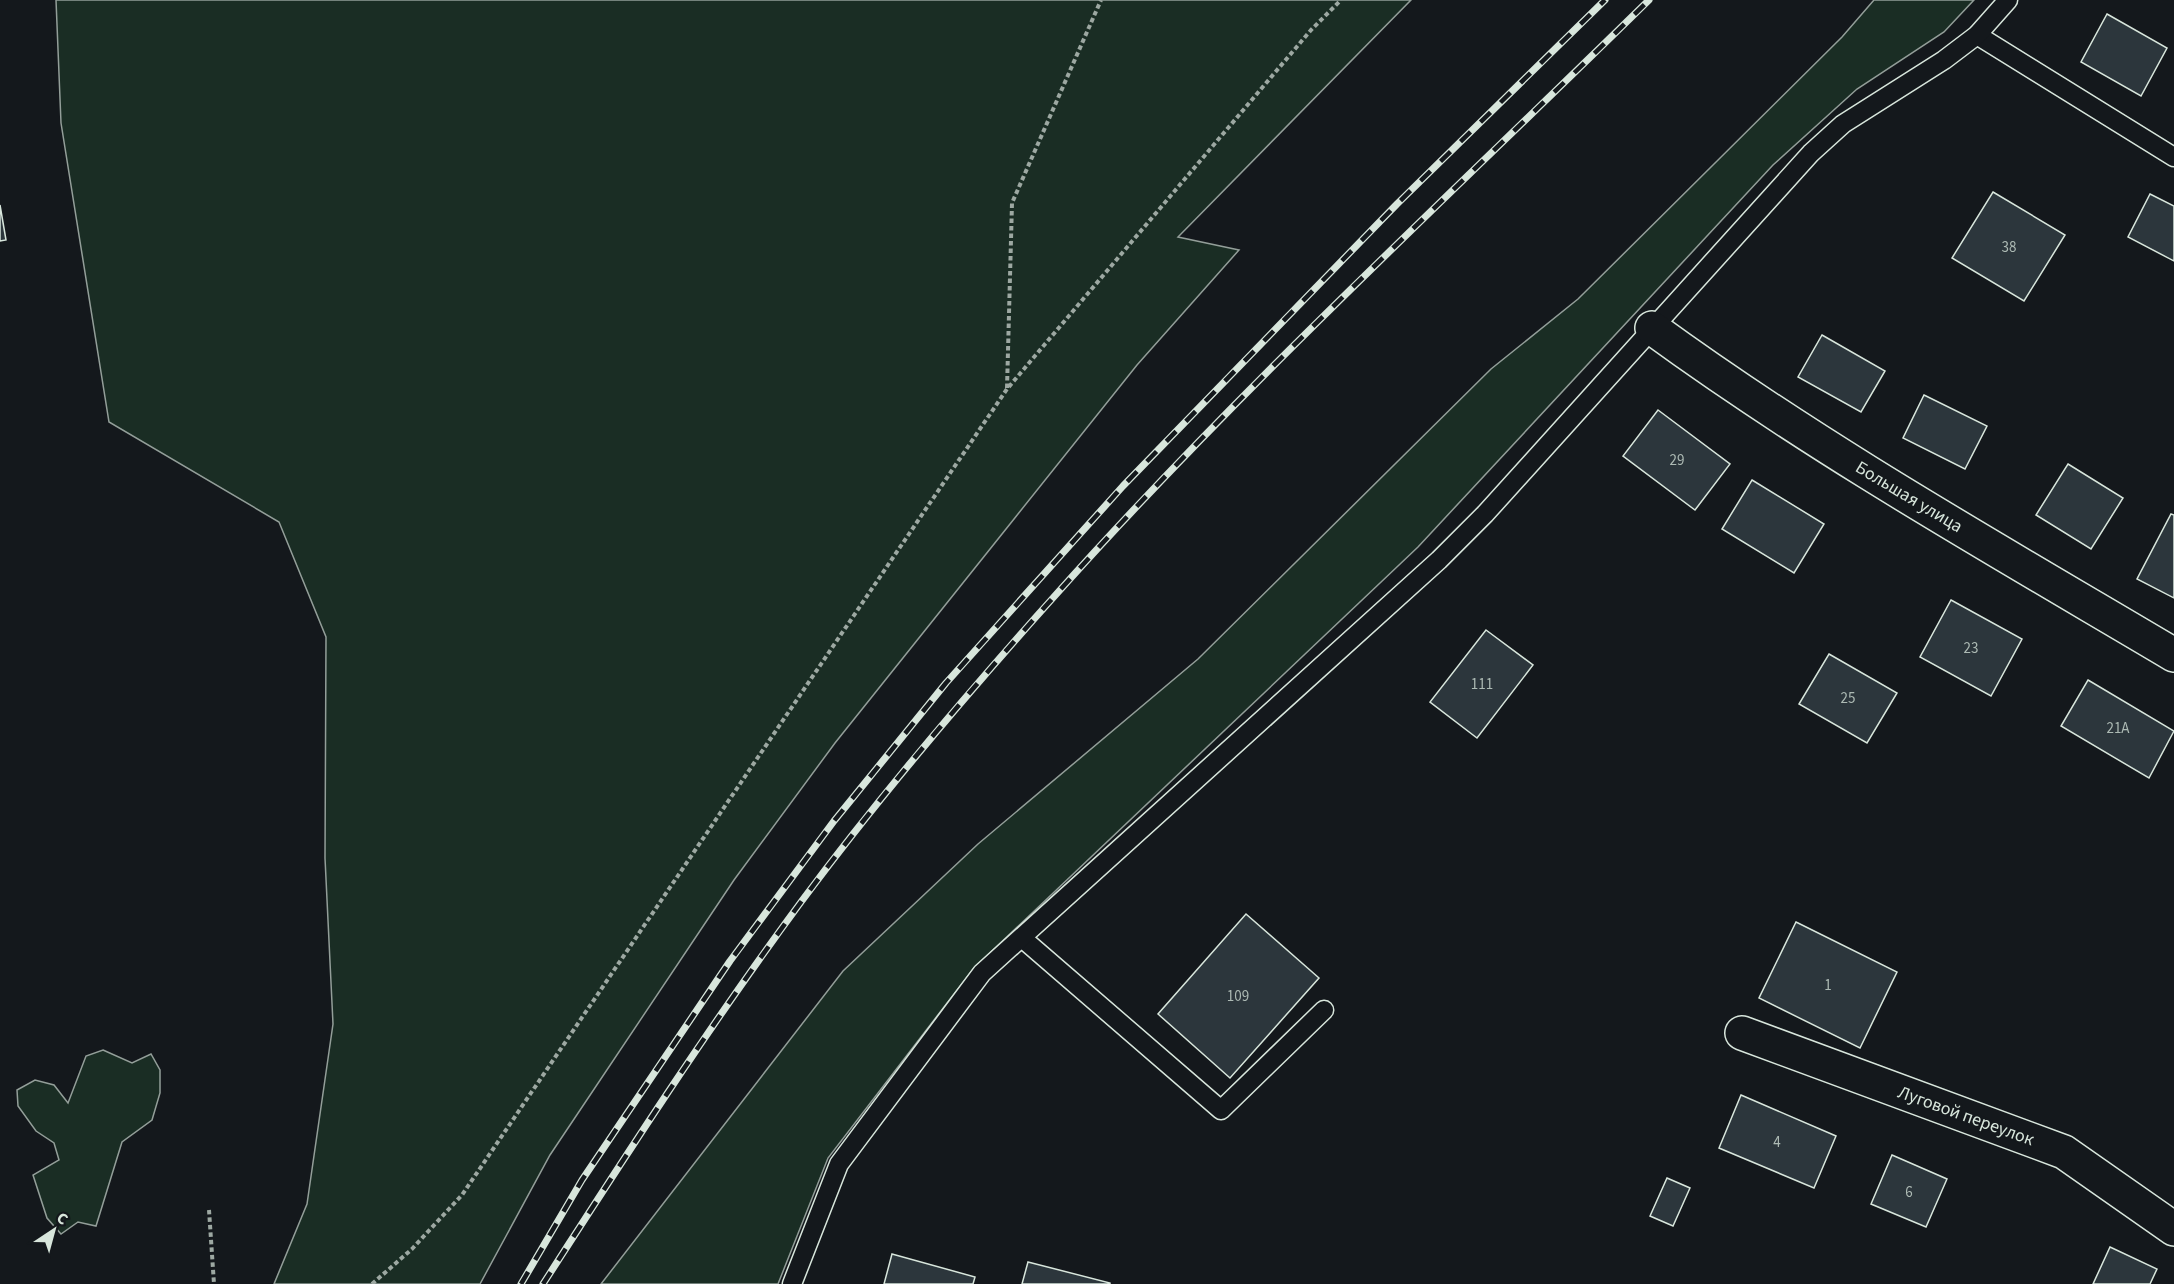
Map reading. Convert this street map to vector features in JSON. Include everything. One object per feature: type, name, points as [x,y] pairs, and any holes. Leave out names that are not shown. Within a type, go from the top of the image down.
[{"type":"street","name":"Большая улица","points":[[1652,328],[1735,388],[1805,434],[2174,655]]},
{"type":"street","name":"Луговой переулок","points":[[1742,1033],[2064,1152],[2174,1229]]},
{"type":"lane","points":[[792,1284],[839,1164],[982,973],[1439,560],[1485,514],[1811,153],[1843,124],[1944,60],[1977,35],[2008,0]]},
{"type":"lane","points":[[1977,35],[2174,157]]},
{"type":"lane","points":[[1022,938],[1221,1110],[1324,1010]]},
{"type":"path","points":[[1007,389],[1012,203],[1101,0]]},
{"type":"path","points":[[372,1284],[412,1249],[462,1195],[1007,389],[1303,39],[1341,0]]},
{"type":"path","points":[[209,1210],[214,1284]]},
{"type":"green space","points":[[56,0],[1411,0],[1178,237],[1239,250],[1137,365],[835,743],[734,880],[550,1155],[480,1284],[274,1284],[307,1204],[333,1024],[325,858],[326,637],[279,522],[109,422],[61,123]]},
{"type":"green space","points":[[1874,0],[1974,0],[1944,32],[1857,89],[1773,165],[1418,547],[974,968],[828,1158],[778,1284],[601,1284],[843,971],[978,844],[1198,659],[1491,369],[1578,299],[1842,37]]},
{"type":"green space","points":[[103,1050],[132,1063],[151,1054],[160,1070],[160,1093],[152,1120],[122,1142],[96,1226],[78,1222],[61,1234],[47,1218],[33,1175],[59,1160],[54,1143],[36,1131],[18,1106],[17,1090],[35,1080],[54,1085],[68,1103],[86,1056]]},
{"type":"building","points":[[2107,14],[2167,48],[2141,96],[2081,62]]},
{"type":"building","points":[[1993,192],[2065,235],[2024,301],[1952,258]]},
{"type":"building","points":[[2150,194],[2174,206],[2174,261],[2128,237]]},
{"type":"building","points":[[0,205],[6,240],[0,241]]},
{"type":"building","points":[[1822,335],[1885,371],[1861,412],[1798,377]]},
{"type":"building","points":[[1924,395],[1987,426],[1965,469],[1903,438]]},
{"type":"building","points":[[1658,410],[1730,464],[1695,510],[1623,456]]},
{"type":"building","points":[[2068,464],[2123,498],[2091,549],[2036,515]]},
{"type":"building","points":[[1752,480],[1824,524],[1794,573],[1722,529]]},
{"type":"building","points":[[2171,514],[2174,515],[2174,598],[2137,579]]},
{"type":"building","points":[[1951,600],[2022,639],[1991,696],[1920,657]]},
{"type":"building","points":[[1486,630],[1533,665],[1477,738],[1430,702]]},
{"type":"building","points":[[1829,654],[1897,693],[1867,743],[1799,704]]},
{"type":"building","points":[[2088,680],[2174,731],[2149,778],[2061,726]]},
{"type":"building","points":[[1246,914],[1319,978],[1230,1078],[1158,1014]]},
{"type":"building","points":[[1796,922],[1897,972],[1860,1048],[1759,998]]},
{"type":"building","points":[[1741,1095],[1836,1136],[1814,1188],[1719,1148]]},
{"type":"building","points":[[1892,1155],[1947,1179],[1926,1227],[1871,1204]]},
{"type":"building","points":[[1667,1178],[1690,1188],[1673,1226],[1650,1216]]},
{"type":"building","points":[[2110,1247],[2157,1269],[2150,1284],[2093,1284]]},
{"type":"building","points":[[892,1254],[975,1277],[973,1284],[884,1284]]},
{"type":"building","points":[[1028,1262],[1110,1283],[1110,1284],[1022,1284]]},
{"type":"railway","points":[[521,1284],[582,1180],[730,961],[834,821],[946,683],[1123,486],[1397,204],[1605,0]]},
{"type":"railway","points":[[543,1284],[669,1091],[767,948],[861,824],[987,672],[1123,521],[1270,369],[1649,0]]}]
